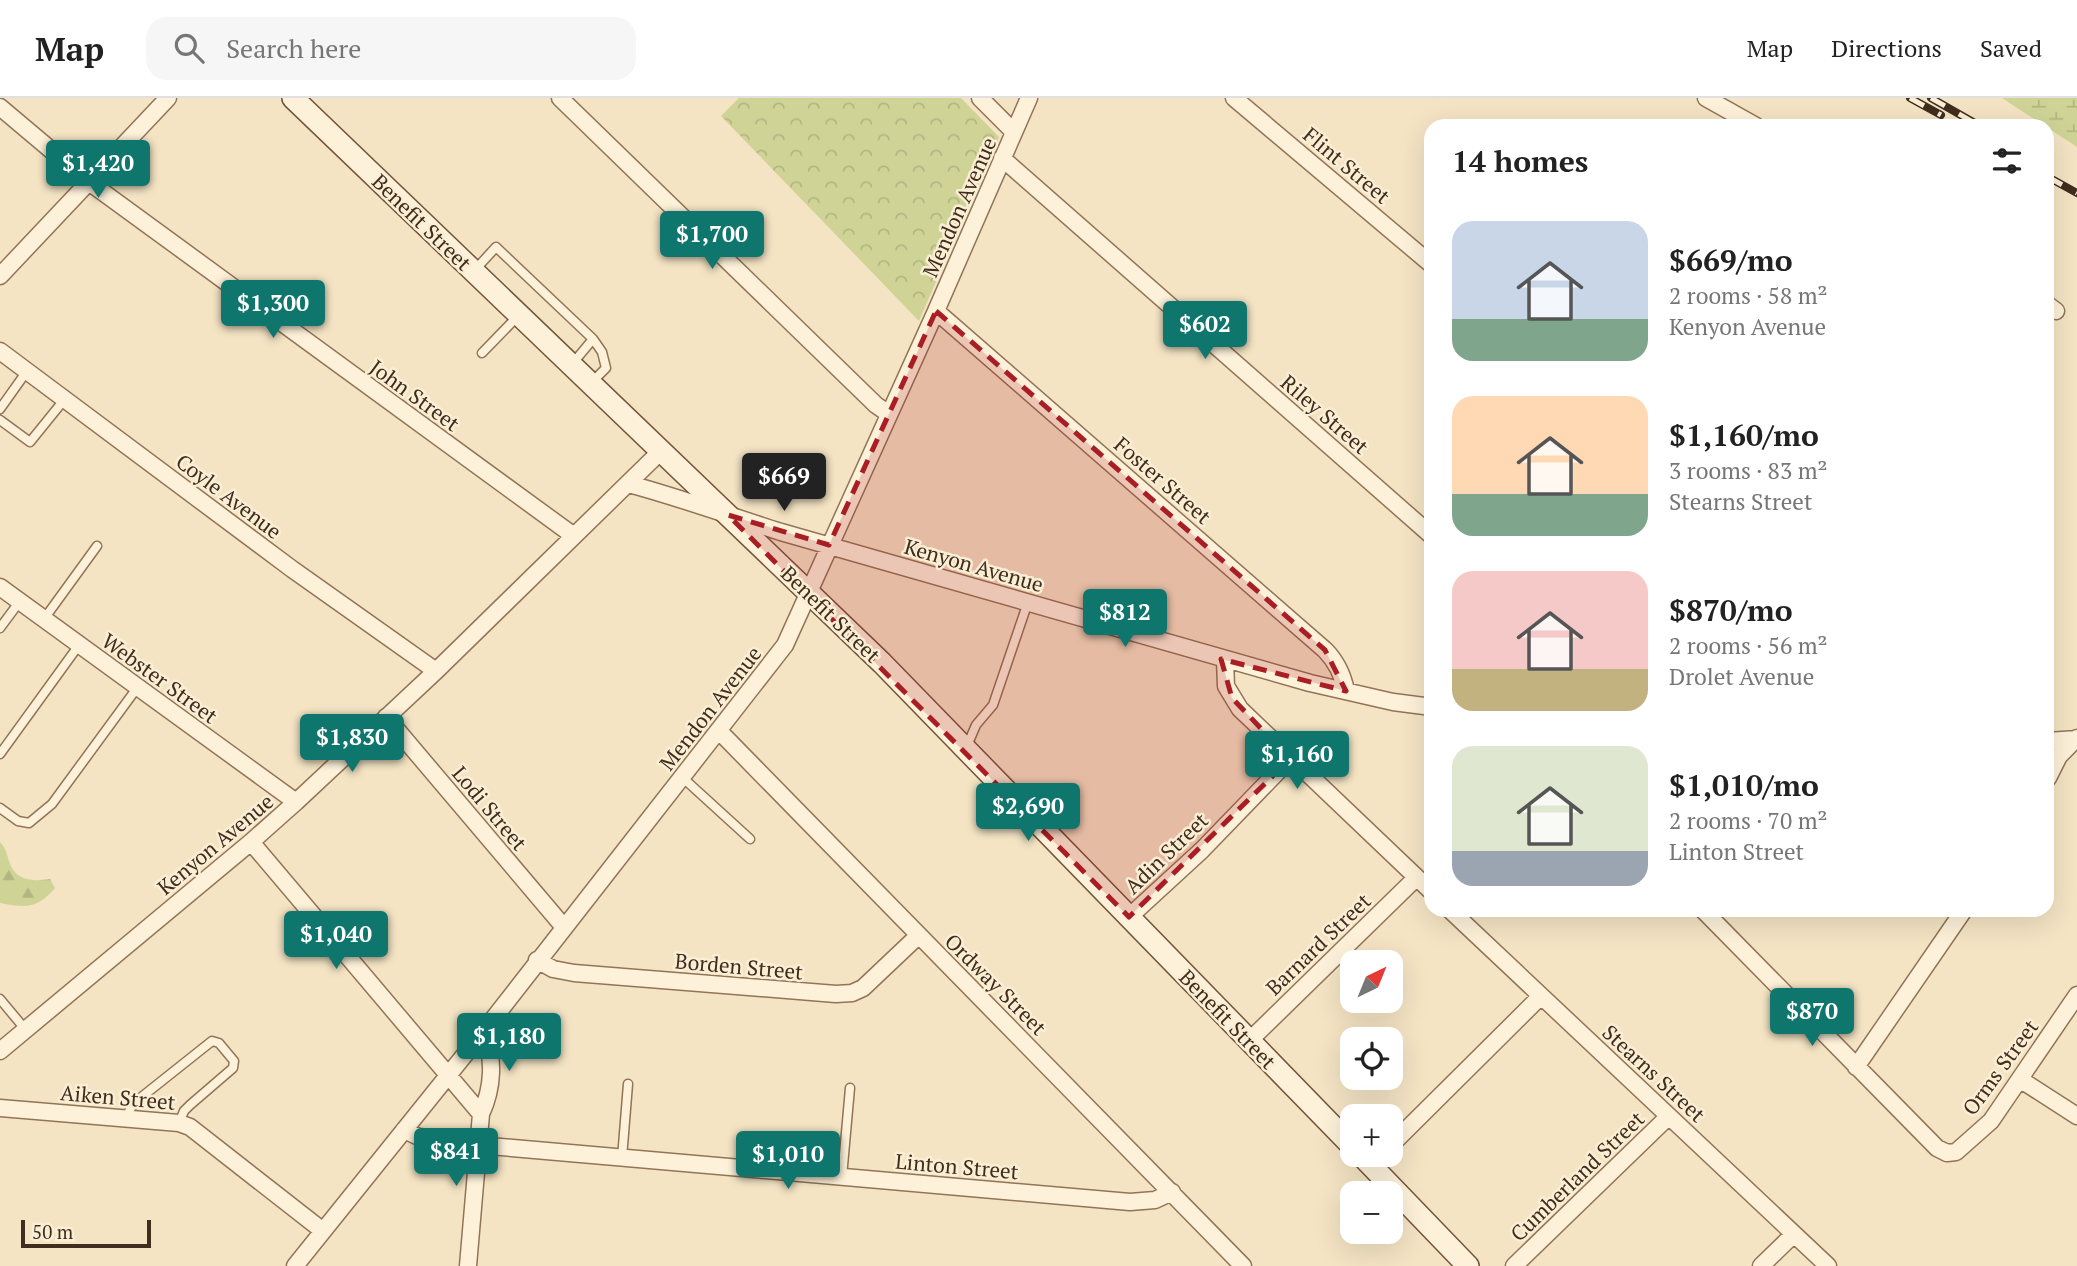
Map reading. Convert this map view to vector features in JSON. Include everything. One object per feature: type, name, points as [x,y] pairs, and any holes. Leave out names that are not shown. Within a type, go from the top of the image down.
[{"type":"street","points":[[0,276],[169,98]]},
{"type":"street","name":"Benefit Street","points":[[293,98],[809,592],[966,749],[1340,1134]]},
{"type":"street","points":[[560,98],[849,379],[889,414]]},
{"type":"street","points":[[980,98],[1014,132]]},
{"type":"street","name":"Mendon Avenue","points":[[295,1266],[483,1032],[563,926],[785,645],[1029,98]]},
{"type":"street","name":"Flint Street","points":[[1234,98],[1424,258]]},
{"type":"street","points":[[1706,98],[1732,119]]},
{"type":"street","name":"John Street","points":[[0,107],[89,183],[574,536]]},
{"type":"street","name":"Riley Street","points":[[1002,158],[1424,529]]},
{"type":"street","name":"Foster Street","points":[[936,311],[1325,650],[1343,678],[1346,691]]},
{"type":"street","name":"Coyle Avenue","points":[[0,351],[292,569],[436,671]]},
{"type":"street","name":"Kenyon Avenue","points":[[0,1051],[296,802],[436,671],[661,451]]},
{"type":"street","name":"Kenyon Avenue","points":[[629,484],[684,499],[728,516],[1224,660],[1393,702],[1424,706]]},
{"type":"street","name":"Webster Street","points":[[0,587],[296,802]]},
{"type":"street","points":[[1224,660],[1224,676],[1232,698],[1251,722],[1424,885]]},
{"type":"street","name":"Lodi Street","points":[[386,717],[563,926]]},
{"type":"street","name":"Ordway Street","points":[[719,731],[1243,1266]]},
{"type":"street","points":[[2054,741],[2076,739]]},
{"type":"street","points":[[2054,767],[2076,739]]},
{"type":"street","name":"Adin Street","points":[[1129,917],[1202,850],[1290,759]]},
{"type":"street","points":[[251,842],[481,1114]]},
{"type":"street","name":"Barnard Street","points":[[1249,1041],[1416,878]]},
{"type":"street","name":"Stearns Street","points":[[1457,917],[1828,1266]]},
{"type":"street","points":[[1710,917],[1856,1067],[1959,917]]},
{"type":"street","name":"Borden Street","points":[[537,960],[553,969],[574,974],[852,993],[863,988],[919,935]]},
{"type":"street","name":"Orms Street","points":[[1856,1067],[1937,1147],[1947,1153],[1956,1152],[1991,1121],[2077,995]]},
{"type":"street","points":[[1403,1133],[1541,996]]},
{"type":"street","points":[[468,1266],[481,1114],[487,1101],[491,1075],[490,1047],[483,1032]]},
{"type":"street","points":[[2021,1080],[2077,1116]]},
{"type":"street","name":"Aiken Street","points":[[0,1108],[190,1126],[323,1231]]},
{"type":"street","name":"Cumberland Street","points":[[1514,1266],[1669,1116]]},
{"type":"street","name":"Linton Street","points":[[404,1130],[419,1137],[478,1145],[1130,1202],[1155,1200],[1172,1192]]},
{"type":"street","points":[[1378,1167],[1468,1266]]},
{"type":"street","points":[[1761,1266],[1794,1234]]},
{"type":"lane","points":[[473,271],[496,247],[593,339],[602,352],[606,368],[591,384]]},
{"type":"lane","points":[[482,353],[520,315]]},
{"type":"lane","points":[[571,365],[593,339]]},
{"type":"lane","points":[[0,409],[27,372]]},
{"type":"lane","points":[[0,420],[30,442],[64,400]]},
{"type":"lane","points":[[44,619],[97,546]]},
{"type":"lane","points":[[0,628],[20,601]]},
{"type":"lane","points":[[966,749],[976,725],[993,705],[1028,601]]},
{"type":"lane","points":[[0,754],[79,645]]},
{"type":"lane","points":[[0,808],[18,821],[29,823],[52,804],[137,688]]},
{"type":"lane","points":[[682,777],[750,839]]},
{"type":"lane","points":[[0,999],[25,1029]]},
{"type":"lane","points":[[125,1118],[134,1103],[212,1041],[219,1043],[234,1061],[233,1068],[184,1111],[179,1123]]},
{"type":"lane","points":[[622,1158],[628,1084]]},
{"type":"lane","points":[[842,1177],[850,1088]]},
{"type":"highlighted area","points":[[936,311],[1325,650],[1346,691],[1221,659],[1232,698],[1290,759],[1129,917],[728,515],[829,545]]},
{"type":"green space","points":[[739,98],[961,98],[999,137],[919,321],[721,116]]},
{"type":"green space","points":[[2002,98],[2077,98],[2077,147],[2054,132],[2054,119],[2034,119]]},
{"type":"green space","points":[[0,842],[12,868],[19,876],[34,880],[50,879],[55,888],[49,895],[31,905],[0,903]]},
{"type":"railway","points":[[1910,98],[1941,115]]},
{"type":"railway","points":[[1931,98],[1968,119]]},
{"type":"railway","points":[[2054,180],[2077,193]]}]
